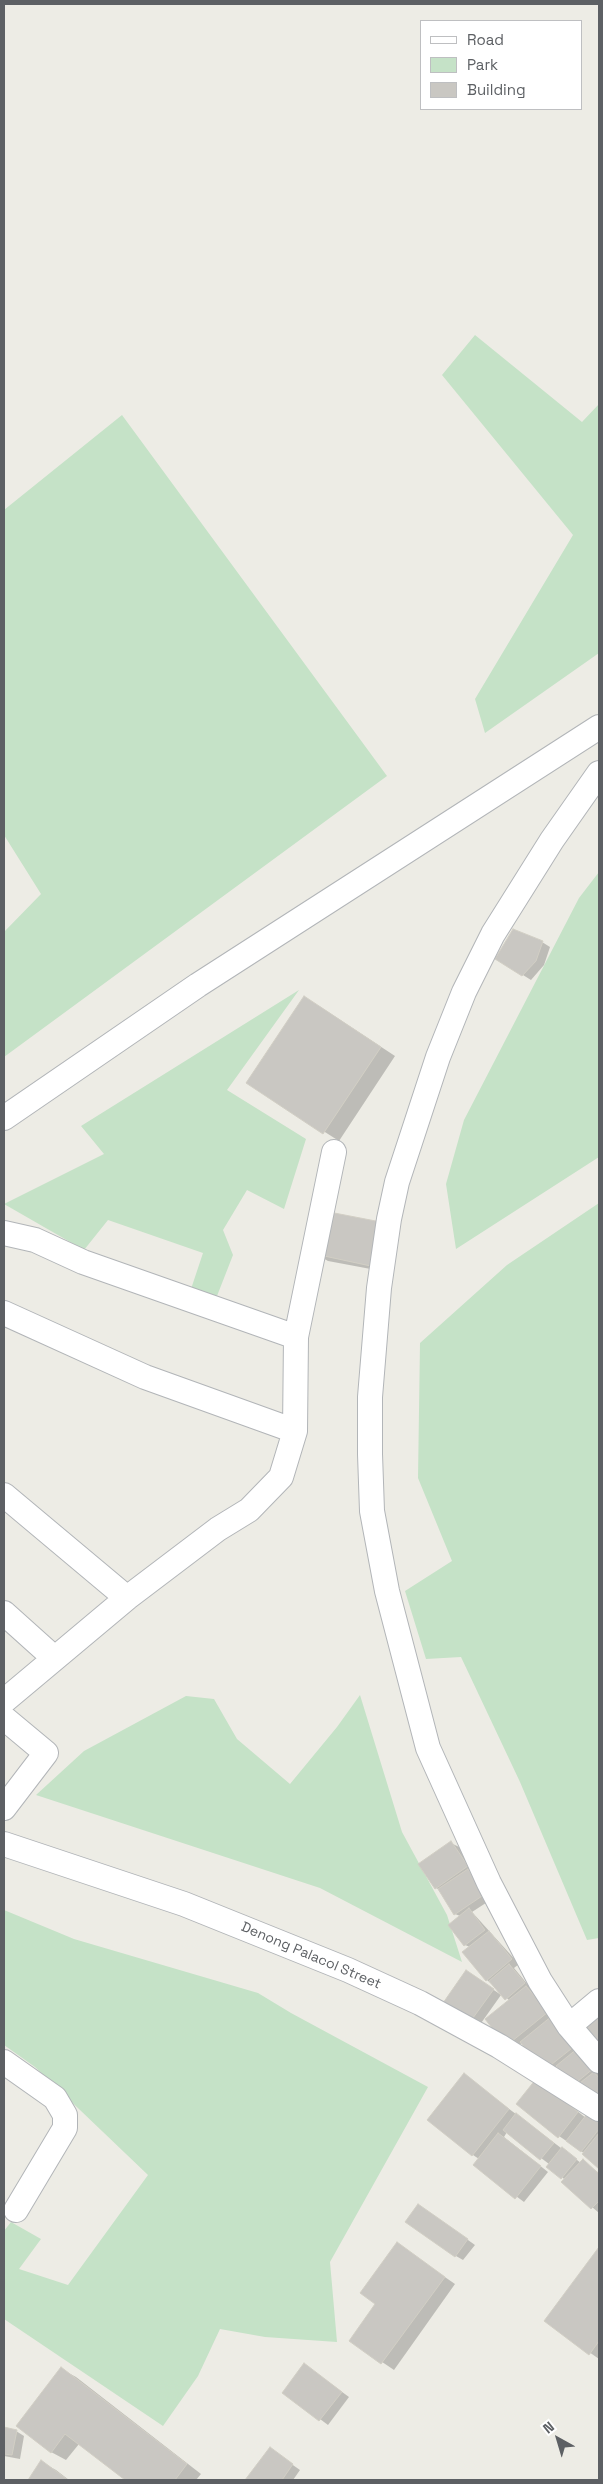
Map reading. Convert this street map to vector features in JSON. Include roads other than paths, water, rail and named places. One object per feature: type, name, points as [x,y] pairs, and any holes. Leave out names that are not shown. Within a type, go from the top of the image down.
[{"type":"street","points":[[4,1118],[198,985],[599,727]]},
{"type":"street","points":[[599,773],[552,840],[493,934],[464,992],[438,1057],[397,1182],[388,1219],[379,1288],[370,1397],[372,1511],[387,1591],[428,1748],[489,1883],[540,1981],[569,2026],[599,2060]]},
{"type":"street","points":[[4,1701],[53,1657],[127,1598],[218,1529],[249,1510],[281,1477],[295,1431],[296,1337],[334,1152]]},
{"type":"street","points":[[4,1233],[35,1240],[83,1262],[296,1337]]},
{"type":"street","points":[[4,1313],[145,1377],[295,1431]]},
{"type":"street","points":[[4,1495],[127,1598]]},
{"type":"street","points":[[4,1613],[53,1657]]},
{"type":"street","points":[[4,1718],[46,1753],[4,1808]]},
{"type":"street","name":"Denong Palacol Street","points":[[4,1844],[184,1904],[348,1970],[420,2003],[490,2041],[599,2109]]},
{"type":"street","points":[[569,2026],[599,2001]]},
{"type":"street","points":[[4,2062],[55,2098],[65,2115],[65,2128],[16,2210]]}]
